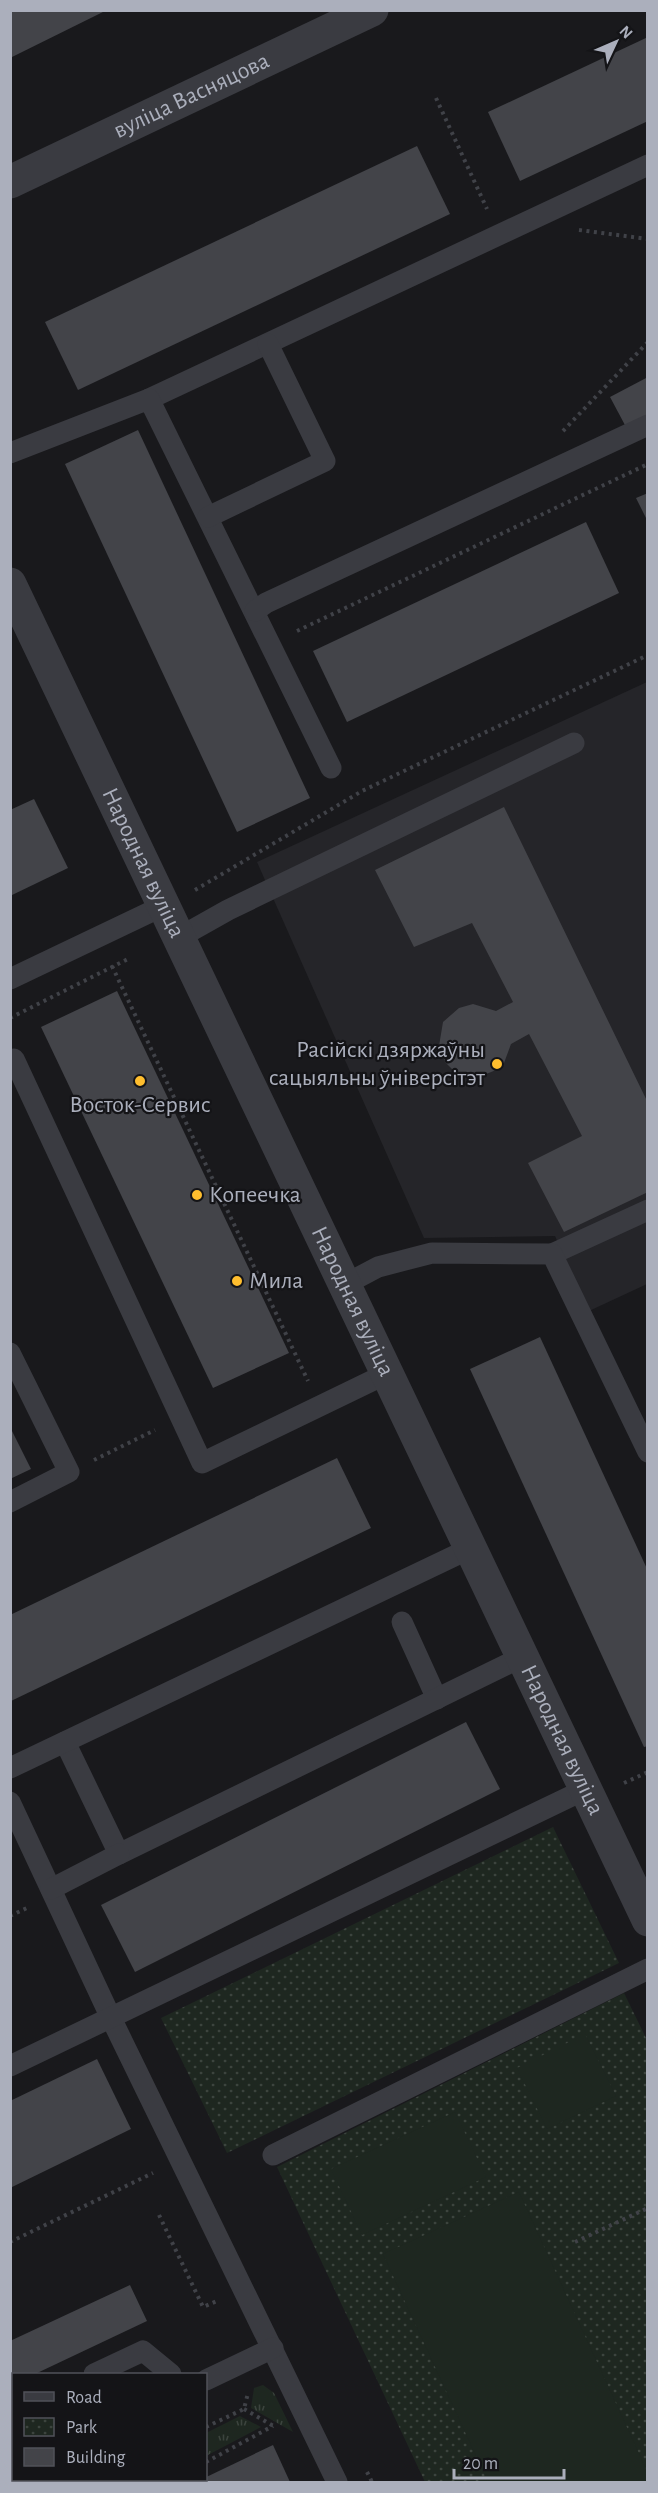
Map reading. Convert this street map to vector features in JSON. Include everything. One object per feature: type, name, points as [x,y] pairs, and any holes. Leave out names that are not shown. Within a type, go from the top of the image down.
[{"type":"street","name":"вуліца Васняцова","points":[[10,182],[372,10]]},
{"type":"street","name":"Народная вуліца","points":[[10,584],[18,620],[165,905],[648,1920]]},
{"type":"lane","points":[[10,453],[149,399],[648,165]]},
{"type":"lane","points":[[208,517],[325,461],[268,344]]},
{"type":"lane","points":[[149,399],[331,768]]},
{"type":"lane","points":[[255,611],[266,603],[648,425]]},
{"type":"lane","points":[[180,938],[228,910],[574,743]]},
{"type":"lane","points":[[10,979],[165,905]]},
{"type":"lane","points":[[14,1059],[202,1463],[388,1373]]},
{"type":"lane","points":[[344,1285],[378,1268],[432,1253],[552,1254],[648,1210]]},
{"type":"lane","points":[[552,1254],[648,1452]]},
{"type":"lane","points":[[10,1353],[69,1472],[10,1502]]},
{"type":"lane","points":[[10,1768],[471,1548]]},
{"type":"lane","points":[[402,1622],[437,1699]]},
{"type":"lane","points":[[51,1889],[522,1657]]},
{"type":"lane","points":[[65,1742],[119,1854]]},
{"type":"lane","points":[[10,2066],[585,1789]]},
{"type":"lane","points":[[10,1802],[111,2018],[337,2482]]},
{"type":"lane","points":[[273,2155],[648,1968]]},
{"type":"lane","points":[[207,2380],[273,2348]]},
{"type":"lane","points":[[96,2373],[143,2351],[170,2373]]},
{"type":"path","points":[[560,434],[648,342]]},
{"type":"path","points":[[293,633],[648,464]]},
{"type":"path","points":[[165,905],[214,880],[362,791],[648,655]]},
{"type":"path","points":[[10,1018],[137,954]]},
{"type":"path","points":[[112,966],[320,1404]]},
{"type":"path","points":[[69,1472],[180,1418]]},
{"type":"path","points":[[624,1783],[648,1772]]},
{"type":"path","points":[[10,2242],[180,2160]]},
{"type":"path","points":[[575,2242],[648,2208]]},
{"type":"path","points":[[159,2215],[203,2307],[225,2297]]},
{"type":"path","points":[[244,2409],[283,2431]]},
{"type":"path","points":[[207,2461],[273,2426]]},
{"type":"shaded area","name":"Расійскі дзяржаўны сацыяльны ўніверсітэт","points":[[647,682],[647,1284],[589,1311],[555,1236],[424,1238],[257,862]]},
{"type":"green space","points":[[553,1827],[619,1963],[227,2153],[161,2018]]},
{"type":"green space","points":[[624,1993],[647,2040],[647,2482],[425,2482],[277,2167]]},
{"type":"green space","points":[[585,2034],[616,2096],[547,2129],[517,2068]]},
{"type":"green space","points":[[455,2112],[486,2177],[362,2235],[331,2169]]},
{"type":"green space","points":[[519,2192],[647,2471],[647,2482],[488,2482],[383,2254]]},
{"type":"green space","points":[[263,2385],[274,2393],[293,2432],[251,2408],[254,2388]]},
{"type":"green space","points":[[240,2416],[261,2427],[207,2455],[207,2432]]},
{"type":"building","points":[[10,10],[107,10],[10,58]]},
{"type":"building","points":[[648,37],[648,121],[520,181],[488,112]]},
{"type":"building","points":[[417,146],[450,214],[78,390],[45,322]]},
{"type":"building","points":[[648,377],[648,416],[626,427],[610,397]]},
{"type":"building","points":[[138,430],[310,798],[237,832],[65,464]]},
{"type":"building","points":[[648,493],[648,522],[636,498]]},
{"type":"building","points":[[586,522],[619,593],[347,722],[313,651]]},
{"type":"building","points":[[34,799],[68,868],[10,896],[10,810]]},
{"type":"building","points":[[504,807],[648,1103],[648,1192],[564,1232],[528,1163],[582,1136],[529,1034],[511,1044],[504,1063],[496,1070],[479,1077],[464,1076],[454,1071],[445,1062],[439,1046],[443,1022],[459,1008],[473,1004],[496,1011],[513,1002],[472,923],[414,947],[375,870]]},
{"type":"building","points":[[117,991],[289,1353],[213,1388],[41,1027]]},
{"type":"building","points":[[540,1337],[648,1571],[648,1746],[644,1747],[470,1369]]},
{"type":"building","points":[[10,1427],[31,1469],[10,1479]]},
{"type":"building","points":[[337,1458],[371,1528],[11,1701],[10,1615]]},
{"type":"building","points":[[466,1722],[500,1789],[135,1972],[101,1905]]},
{"type":"building","points":[[97,2059],[131,2129],[10,2188],[10,2101]]},
{"type":"building","points":[[130,2285],[147,2321],[37,2373],[12,2373],[12,2386],[10,2386],[10,2341]]},
{"type":"building","points":[[273,2445],[290,2482],[198,2481],[207,2481],[207,2477]]},
{"type":"place","name":"Расійскі дзяржаўны сацыяльны ўніверсітэт","points":[[497,1064]]},
{"type":"place","name":"Восток-Сервис","points":[[140,1081]]},
{"type":"place","name":"Копеечка","points":[[197,1195]]},
{"type":"place","name":"Мила","points":[[237,1281]]}]
